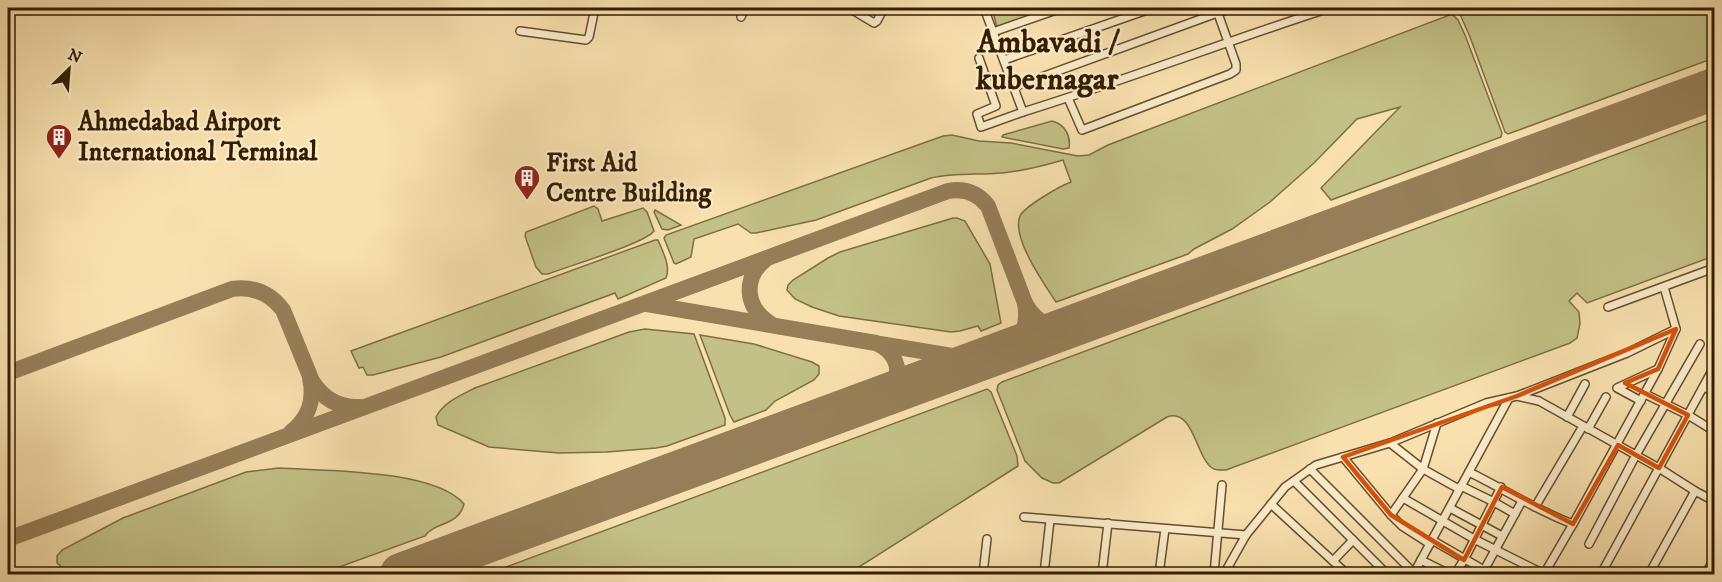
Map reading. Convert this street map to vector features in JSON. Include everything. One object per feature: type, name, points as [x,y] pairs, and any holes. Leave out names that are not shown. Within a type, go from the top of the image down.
[{"type":"street","points":[[520,32],[586,40],[589,37],[594,9],[577,8]]},
{"type":"street","points":[[741,17],[745,8]]},
{"type":"street","points":[[849,8],[874,23],[884,8]]},
{"type":"street","points":[[984,8],[1023,112]]},
{"type":"street","points":[[993,32],[1062,8]]},
{"type":"street","points":[[1004,60],[1153,8]]},
{"type":"street","points":[[990,87],[1012,84],[1217,10],[1231,8]]},
{"type":"street","points":[[980,58],[996,106],[977,114],[981,127],[1330,8]]},
{"type":"street","points":[[1068,98],[1082,130],[1230,74],[1236,70],[1236,64],[1217,10]]},
{"type":"street","points":[[1608,307],[1714,268]]},
{"type":"street","points":[[1403,498],[1474,539],[1544,574],[1618,445],[1676,329],[1664,287]]},
{"type":"street","points":[[1224,574],[1246,535],[1285,487],[1316,465],[1390,443],[1486,403],[1513,397],[1627,353],[1676,329]]},
{"type":"street","points":[[1589,544],[1636,455],[1700,344]]},
{"type":"street","points":[[1601,574],[1714,367]]},
{"type":"street","points":[[1658,369],[1619,385],[1617,388],[1688,415],[1714,431]]},
{"type":"street","points":[[1567,417],[1585,384]]},
{"type":"street","points":[[1704,387],[1714,392]]},
{"type":"street","points":[[1513,397],[1539,401],[1714,501]]},
{"type":"street","points":[[1310,469],[1414,574],[1460,488],[1513,397]]},
{"type":"street","points":[[1535,507],[1606,397]]},
{"type":"street","points":[[1391,515],[1424,469],[1437,423]]},
{"type":"street","points":[[1390,443],[1424,469],[1515,514]]},
{"type":"street","points":[[1343,457],[1402,526],[1483,572],[1522,501]]},
{"type":"street","points":[[1469,472],[1554,517],[1574,524]]},
{"type":"street","points":[[1294,481],[1387,574]]},
{"type":"street","points":[[1214,574],[1222,485]]},
{"type":"street","points":[[1455,574],[1501,487]]},
{"type":"street","points":[[1649,574],[1695,491]]},
{"type":"street","points":[[1271,504],[1347,574]]},
{"type":"street","points":[[1450,508],[1502,536]]},
{"type":"street","points":[[1024,518],[1246,535]]},
{"type":"street","points":[[1044,574],[1050,520]]},
{"type":"street","points":[[1102,574],[1108,524]]},
{"type":"street","points":[[1159,574],[1165,529]]},
{"type":"street","points":[[983,574],[987,539]]},
{"type":"street","points":[[1333,561],[1353,540]]},
{"type":"street","points":[[1421,560],[1449,574]]},
{"type":"street","points":[[1705,574],[1714,560]]},
{"type":"highlighted area","points":[[1676,329],[1658,369],[1625,383],[1688,415],[1659,468],[1618,445],[1573,524],[1502,487],[1464,560],[1391,515],[1343,457],[1517,396]]},
{"type":"shaded area","points":[[992,8],[1038,8],[1040,13],[997,27]]},
{"type":"shaded area","points":[[1469,8],[1714,8],[1714,58],[1508,134],[1505,132],[1459,12]]},
{"type":"shaded area","points":[[1452,14],[1458,20],[1465,35],[1502,133],[1501,137],[1331,200],[1321,188],[1400,107],[1357,119],[1314,163],[1270,202],[1232,229],[1188,254],[1056,302],[1024,248],[1018,225],[1020,216],[1035,202],[1071,182],[1063,160],[1010,172],[931,178],[816,220],[756,233],[751,233],[738,224],[694,239],[691,257],[676,264],[664,238],[666,235],[943,136],[952,135],[979,141],[1011,143],[1078,156],[1089,155],[1108,145]]},
{"type":"shaded area","points":[[1714,118],[1714,256],[1587,303],[1577,293],[1569,301],[1579,312],[1580,324],[1577,338],[1570,343],[1226,470],[1214,469],[1207,462],[1188,426],[1183,419],[1176,416],[1167,417],[1059,483],[1042,478],[1025,461],[997,390],[998,385],[1002,382]]},
{"type":"shaded area","points":[[1052,121],[1066,131],[1069,148],[1063,149],[1002,137],[1003,135]]},
{"type":"shaded area","points":[[594,206],[598,209],[602,221],[643,208],[647,212],[654,231],[622,248],[548,274],[542,274],[536,267],[525,236],[526,232]]},
{"type":"shaded area","points":[[655,210],[681,225],[668,230],[662,229]]},
{"type":"shaded area","points":[[953,218],[965,221],[990,264],[1001,323],[981,331],[978,326],[951,332],[839,316],[795,299],[787,290],[793,280],[840,252]]},
{"type":"shaded area","points":[[658,240],[666,259],[668,269],[666,278],[618,299],[615,293],[441,357],[373,375],[367,375],[363,367],[359,368],[351,351]]},
{"type":"shaded area","points":[[645,329],[694,334],[725,418],[725,425],[656,448],[559,453],[489,447],[438,425],[436,417],[443,408],[475,388],[629,332]]},
{"type":"shaded area","points":[[700,335],[754,344],[812,362],[819,366],[819,374],[814,380],[775,401],[766,410],[734,422]]},
{"type":"shaded area","points":[[987,389],[991,392],[1017,456],[1018,466],[848,574],[487,574]]},
{"type":"shaded area","points":[[279,468],[349,471],[404,478],[429,484],[449,493],[464,504],[457,517],[434,528],[425,536],[320,574],[83,574],[63,568],[57,563],[57,556],[62,550],[123,518],[246,472]]},
{"type":"taxiway","points":[[8,539],[948,191],[970,192],[988,206],[1025,303],[1038,319],[1052,325],[1088,320]]},
{"type":"taxiway","points":[[766,259],[753,275],[750,293],[756,310],[771,324]]},
{"type":"taxiway","points":[[8,373],[232,289],[240,288],[267,295],[283,310],[312,381],[321,393],[338,404],[360,407]]},
{"type":"taxiway","points":[[996,355],[1017,340],[1021,334],[1026,321],[1025,303]]},
{"type":"taxiway","points":[[647,304],[876,343],[892,355],[897,366],[897,373],[891,388],[878,399]]},
{"type":"taxiway","points":[[880,344],[970,359],[983,359]]},
{"type":"taxiway","points":[[291,432],[302,421],[309,408],[312,394],[310,378]]},
{"type":"runway","points":[[401,574],[1714,89]]},
{"type":"place","name":"Ahmedabad Airport International Terminal","points":[[59,160]]},
{"type":"place","name":"First Aid Centre Building","points":[[527,201]]},
{"type":"district","name":"Ambavadi / kubernagar","points":[[1047,62]]}]
